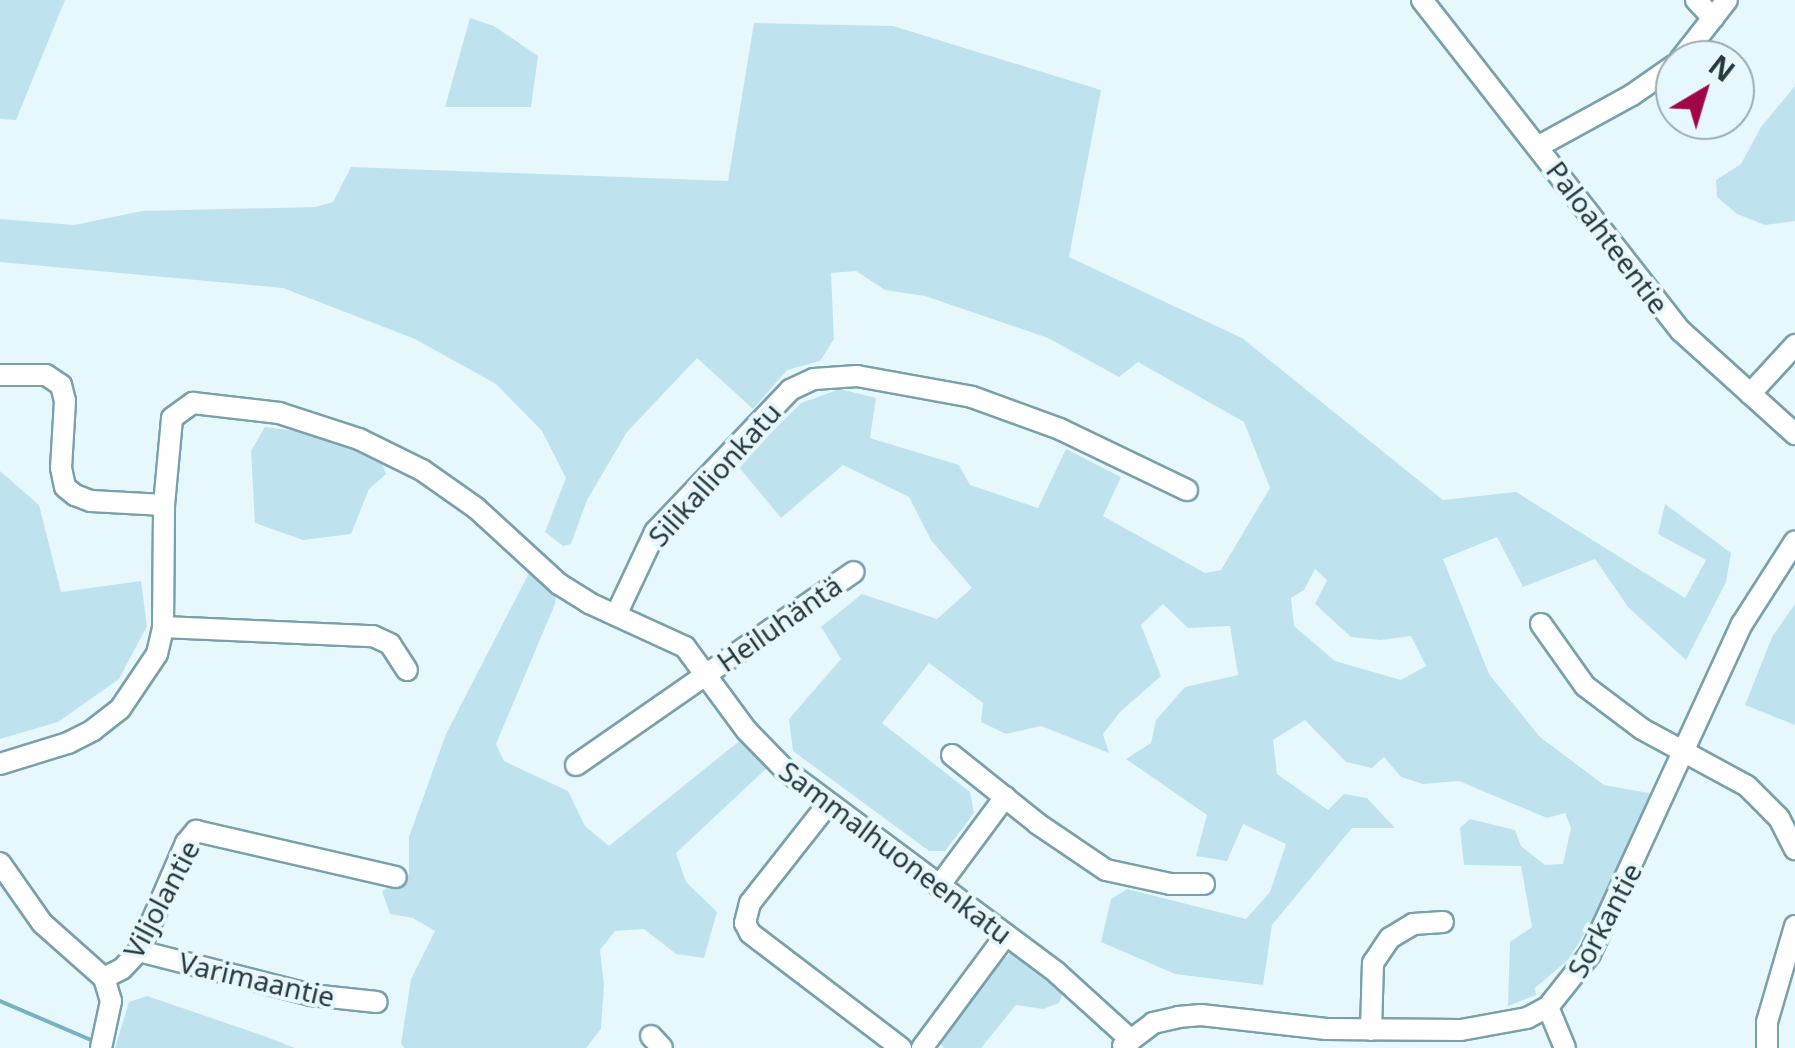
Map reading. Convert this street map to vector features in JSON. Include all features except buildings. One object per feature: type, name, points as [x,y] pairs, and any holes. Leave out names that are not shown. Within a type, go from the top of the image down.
[{"type":"street","points":[[1422,0],[1540,146]]},
{"type":"street","points":[[1696,0],[1713,18]]},
{"type":"street","name":"Paloahteentie","points":[[1695,40],[1727,0]]},
{"type":"street","name":"Paloahteentie","points":[[1655,78],[1540,146],[1680,331],[1795,434]]},
{"type":"street","points":[[1750,394],[1795,345]]},
{"type":"street","points":[[0,375],[46,376],[61,385],[65,401],[61,468],[65,487],[74,495],[91,502],[164,505]]},
{"type":"street","name":"Silikallionkatu","points":[[616,615],[655,532],[790,390],[814,379],[857,376],[972,397],[1060,429],[1186,490]]},
{"type":"street","name":"Sammalhuoneenkatu","points":[[0,764],[68,743],[120,709],[147,673],[163,626],[168,434],[180,409],[207,403],[278,413],[359,439],[422,470],[476,508],[558,584],[685,647],[761,748],[828,804],[1006,935],[1126,1044]]},
{"type":"street","name":"Sorkantie","points":[[1126,1044],[1153,1023],[1200,1015],[1370,1030],[1461,1030],[1527,1018],[1548,1007],[1590,954],[1742,624],[1795,541]]},
{"type":"street","name":"Heiluhäntä","points":[[576,765],[854,572]]},
{"type":"street","points":[[1541,624],[1585,686],[1642,729],[1728,774],[1765,800],[1795,849]]},
{"type":"street","points":[[163,626],[374,636],[390,644],[407,670]]},
{"type":"street","points":[[952,755],[1106,870],[1170,884],[1204,884]]},
{"type":"street","points":[[939,886],[1005,797]]},
{"type":"street","points":[[828,804],[750,903],[745,922],[750,933],[901,1048]]},
{"type":"street","name":"Viljolantie","points":[[104,978],[122,968],[139,951],[186,843],[196,831],[396,877]]},
{"type":"street","points":[[0,863],[42,923],[104,978],[111,1000],[101,1048]]},
{"type":"street","points":[[1370,1030],[1373,963],[1390,938],[1413,924],[1442,922]]},
{"type":"street","points":[[1767,1048],[1766,1022],[1795,926]]},
{"type":"street","points":[[922,1048],[1006,935]]},
{"type":"street","name":"Varimaantie","points":[[139,951],[311,994],[377,1002]]},
{"type":"street","points":[[1548,1007],[1565,1048]]},
{"type":"shaded area","points":[[0,0],[65,0],[16,120],[0,119]]},
{"type":"shaded area","points":[[470,18],[494,26],[538,56],[531,107],[445,107]]},
{"type":"shaded area","points":[[754,23],[893,26],[1101,90],[1069,257],[1242,338],[1443,500],[1516,492],[1685,598],[1706,560],[1658,534],[1665,504],[1731,553],[1726,582],[1686,660],[1628,607],[1595,559],[1523,587],[1497,537],[1443,559],[1489,674],[1540,737],[1604,785],[1654,794],[1615,883],[1569,959],[1535,988],[1536,995],[1508,1006],[1510,942],[1532,927],[1521,866],[1464,865],[1460,828],[1470,819],[1515,830],[1521,846],[1545,865],[1563,864],[1571,828],[1565,813],[1547,818],[1459,781],[1423,784],[1401,777],[1384,757],[1372,768],[1346,762],[1305,720],[1273,740],[1277,774],[1328,810],[1344,794],[1367,798],[1395,828],[1352,828],[1272,925],[1263,985],[1175,974],[1101,942],[1111,899],[1127,889],[1246,919],[1270,892],[1286,844],[1243,824],[1227,861],[1196,856],[1207,815],[1126,759],[1151,743],[1156,720],[1185,687],[1238,675],[1230,626],[1188,628],[1163,604],[1141,625],[1161,676],[1120,712],[1103,734],[1109,753],[1041,726],[1006,734],[981,722],[983,703],[929,663],[882,723],[970,792],[974,813],[945,851],[929,851],[793,751],[789,719],[841,659],[821,627],[862,594],[937,619],[972,588],[931,540],[909,497],[843,465],[781,518],[738,466],[801,403],[840,389],[876,398],[870,438],[959,465],[970,485],[1038,508],[1066,449],[1121,477],[1103,516],[1205,573],[1221,570],[1270,488],[1244,422],[1138,362],[1119,377],[1048,338],[925,296],[885,290],[856,271],[831,273],[834,339],[820,361],[787,370],[753,409],[697,358],[627,432],[587,500],[571,544],[563,546],[545,532],[566,478],[542,431],[496,384],[415,339],[283,288],[0,262],[0,219],[74,225],[142,211],[315,207],[333,202],[351,167],[728,181]],"holes":[[[1315,569],[1327,580],[1315,604],[1351,637],[1381,640],[1411,636],[1426,666],[1401,680],[1335,661],[1294,626],[1291,598],[1304,590]]]},
{"type":"shaded area","points":[[1795,86],[1795,221],[1765,225],[1737,214],[1717,197],[1716,180],[1741,164],[1761,127]]},
{"type":"shaded area","points":[[265,427],[313,433],[381,462],[386,474],[369,489],[351,534],[303,540],[255,523],[251,451]]},
{"type":"shaded area","points":[[0,471],[39,505],[61,592],[141,581],[147,626],[119,679],[58,722],[0,739]]},
{"type":"shaded area","points":[[529,573],[556,596],[555,604],[496,744],[504,761],[568,791],[585,826],[609,846],[743,738],[768,767],[676,853],[686,882],[717,912],[704,958],[676,954],[644,929],[615,931],[600,950],[604,985],[601,1029],[586,1048],[404,1048],[401,1044],[411,979],[435,931],[413,918],[390,914],[382,891],[409,875],[409,837],[446,734]]},
{"type":"shaded area","points":[[1795,604],[1795,725],[1745,705],[1772,637]]},
{"type":"shaded area","points":[[1011,952],[1022,952],[1064,991],[1059,1003],[1043,1009],[1016,1005],[981,1048],[944,1048],[939,1042],[966,997]]},
{"type":"shaded area","points":[[147,996],[295,1048],[115,1048],[129,1002]]},
{"type":"waterway","points":[[0,1001],[91,1040]]}]
